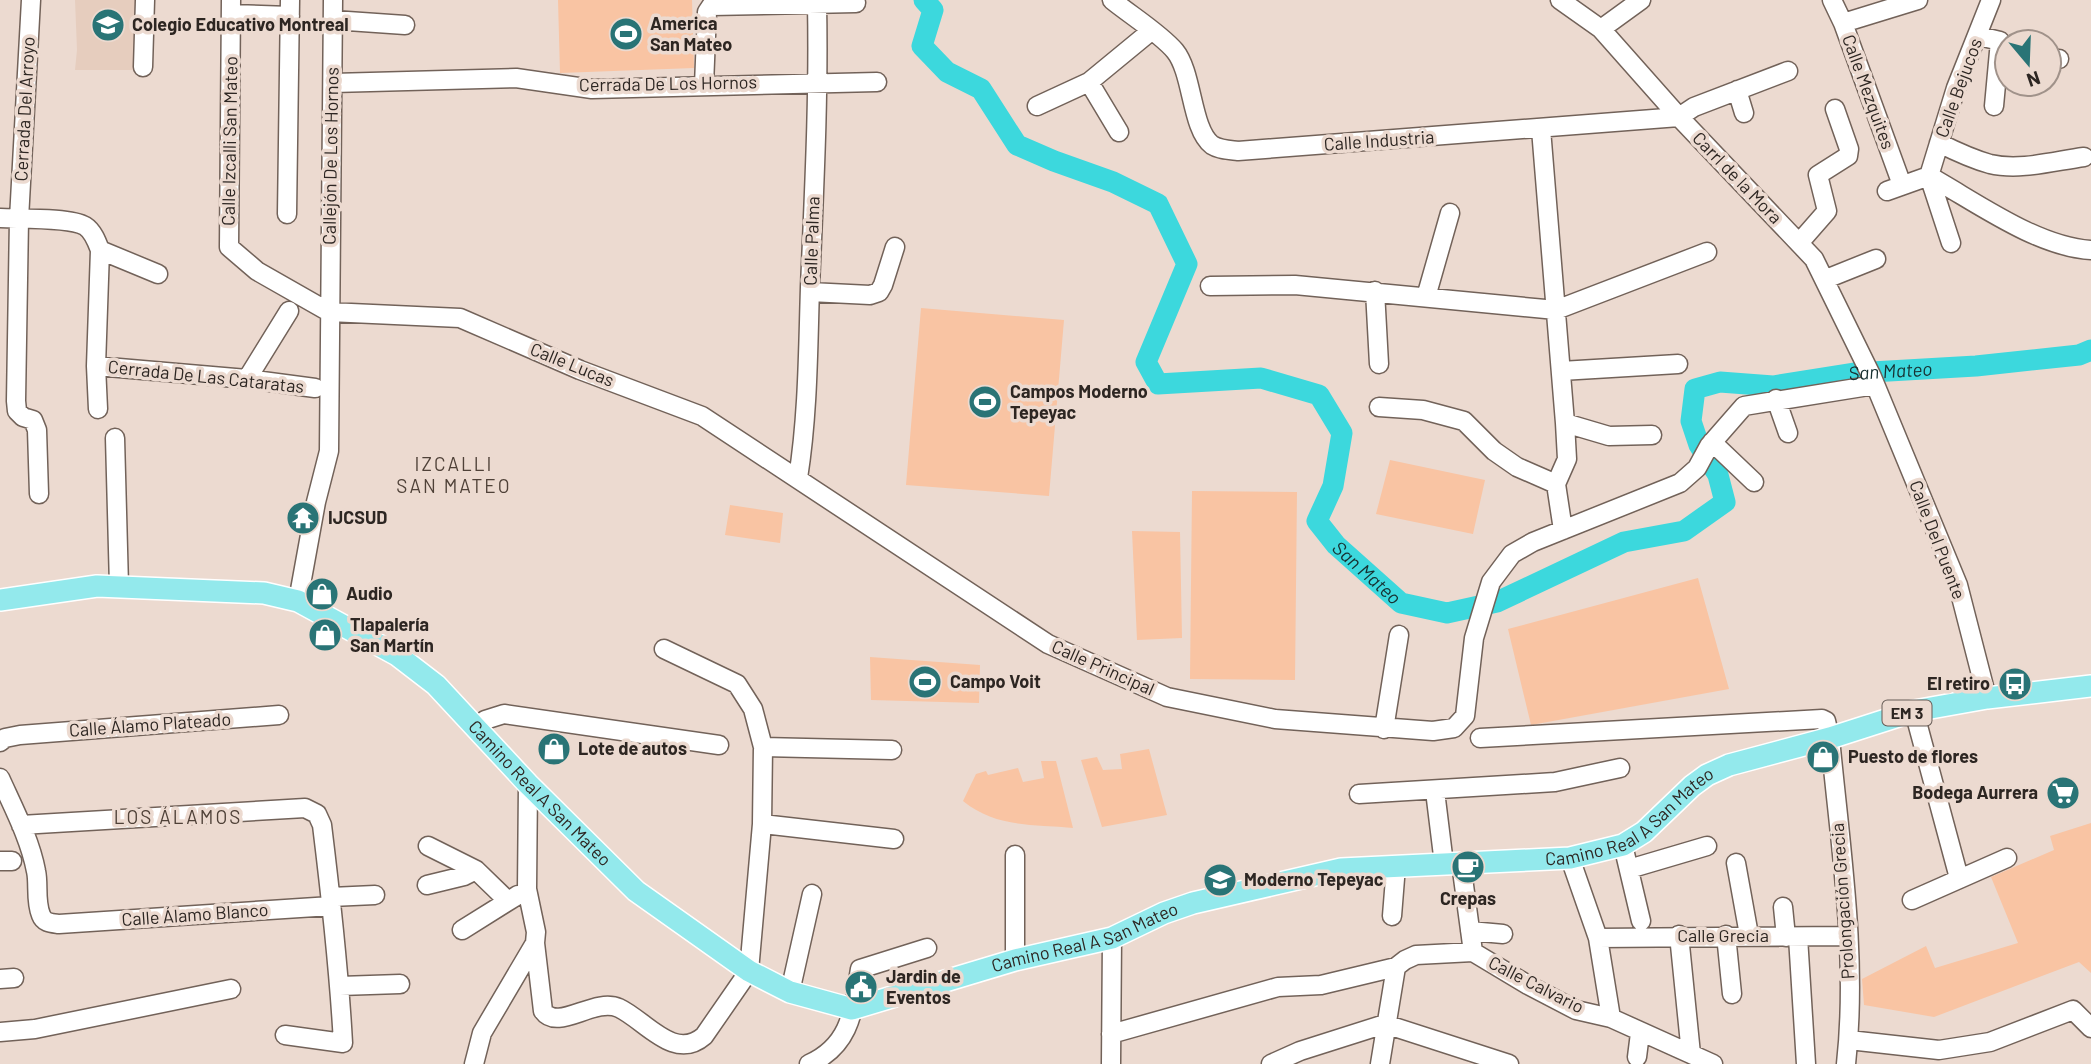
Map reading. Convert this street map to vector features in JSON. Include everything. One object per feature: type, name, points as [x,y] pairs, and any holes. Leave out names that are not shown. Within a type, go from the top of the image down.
[{"type":"main road","name":"Camino Real A San Mateo","points":[[0,600],[97,586],[119,586],[264,593],[299,601],[397,655],[436,685],[528,784],[636,891],[749,971],[790,992],[852,1009],[1015,960],[1112,937],[1193,903],[1341,869],[1626,856],[1644,832],[1692,786],[1707,775],[1729,765],[1830,738],[1914,711],[1987,698]]},
{"type":"main road","name":"EM 3","points":[[1987,698],[2091,686]]},
{"type":"street","name":"Cerrada Del Arroyo","points":[[31,0],[19,219],[16,401],[17,411],[23,417],[33,420],[37,430],[39,494]]},
{"type":"street","points":[[143,67],[145,0]]},
{"type":"street","name":"Callejón De Los Hornos","points":[[329,312],[333,0]]},
{"type":"street","name":"Calle Industria","points":[[1112,0],[1173,48],[1182,61],[1202,132],[1212,144],[1224,150],[1679,117]]},
{"type":"street","name":"Carrl de la Mora","points":[[1560,0],[1601,29],[1679,117],[1814,259],[1874,381]]},
{"type":"street","points":[[1601,29],[1641,0]]},
{"type":"street","name":"Calle Mezquites","points":[[1832,0],[1843,23],[1894,188],[1929,176]]},
{"type":"street","points":[[1843,23],[1918,0]]},
{"type":"street","name":"Calle Bejucos","points":[[1929,176],[1956,88],[1979,36],[1991,0]]},
{"type":"street","points":[[704,85],[707,12],[711,6],[856,3]]},
{"type":"street","name":"Calle Palma","points":[[798,478],[803,444],[810,292],[818,82],[817,4]]},
{"type":"street","points":[[231,7],[290,8],[286,214]]},
{"type":"street","name":"Calle Izcalli San Mateo","points":[[231,7],[229,247],[257,271],[329,312]]},
{"type":"street","points":[[333,20],[405,24]]},
{"type":"street","points":[[1037,106],[1089,82],[1151,31]]},
{"type":"street","points":[[1979,36],[1993,39]]},
{"type":"street","points":[[1679,117],[1694,107],[1788,72]]},
{"type":"street","name":"Cerrada De Los Hornos","points":[[333,83],[516,78],[592,89],[877,82]]},
{"type":"street","points":[[1089,82],[1119,132]]},
{"type":"street","points":[[1737,90],[1744,113]]},
{"type":"street","points":[[1994,106],[1995,98]]},
{"type":"street","points":[[1799,243],[1827,211],[1818,175],[1848,156],[1849,149],[1835,109]]},
{"type":"street","points":[[1541,129],[1567,459],[1556,484],[1563,530],[1681,483],[1697,468],[1710,444],[1744,406],[1776,399],[1840,392],[1874,381]]},
{"type":"street","points":[[1939,143],[1993,165],[2028,165],[2084,157]]},
{"type":"street","points":[[1929,176],[1951,243]]},
{"type":"street","points":[[1929,176],[2043,240],[2091,250]]},
{"type":"street","points":[[1426,297],[1450,213]]},
{"type":"street","points":[[0,218],[57,220],[85,226],[94,236],[100,250],[96,366],[98,409]]},
{"type":"street","points":[[810,292],[870,295],[878,292],[883,285],[895,247]]},
{"type":"street","points":[[100,250],[158,274]]},
{"type":"street","points":[[1210,286],[1295,285],[1556,310],[1707,252]]},
{"type":"street","points":[[1826,279],[1876,259]]},
{"type":"street","points":[[1376,291],[1379,365]]},
{"type":"street","points":[[247,379],[289,311]]},
{"type":"street","points":[[299,601],[316,502],[329,451],[329,312]]},
{"type":"street","name":"Calle Lucas","points":[[329,312],[460,318],[580,370],[702,416],[798,478]]},
{"type":"street","points":[[1561,371],[1678,364]]},
{"type":"street","name":"Cerrada De Las Cataratas","points":[[96,366],[247,379],[315,388]]},
{"type":"street","name":"Calle Del Puente","points":[[1874,381],[1958,585],[1987,698]]},
{"type":"street","points":[[1776,399],[1788,433]]},
{"type":"street","points":[[1379,407],[1423,410],[1465,421],[1494,451],[1517,467],[1556,484]]},
{"type":"street","points":[[1565,423],[1609,436],[1652,435]]},
{"type":"street","points":[[115,438],[119,586]]},
{"type":"street","points":[[1710,444],[1754,482]]},
{"type":"street","name":"Calle Principal","points":[[798,478],[1048,644],[1167,697],[1275,719],[1384,729],[1433,731],[1454,728],[1465,716],[1474,638],[1491,582],[1512,554],[1563,530]]},
{"type":"street","points":[[1384,729],[1399,635]]},
{"type":"street","points":[[528,784],[527,889],[536,932],[543,1011],[548,1017],[557,1020],[601,1005],[618,1008],[668,1042],[698,1042],[749,971],[762,824],[763,747],[753,709],[737,684],[664,649]]},
{"type":"street","points":[[1914,711],[1959,878]]},
{"type":"street","points":[[476,729],[485,720],[504,714],[719,745]]},
{"type":"street","name":"Calle Álamo Plateado","points":[[0,742],[5,738],[20,735],[279,715]]},
{"type":"street","points":[[1480,738],[1822,719],[1828,726],[1830,738]]},
{"type":"street","name":"Prolongación Grecia","points":[[1830,738],[1848,936],[1849,1040],[1846,1064]]},
{"type":"street","points":[[763,747],[892,750]]},
{"type":"street","points":[[1359,794],[1555,782],[1620,768]]},
{"type":"street","points":[[0,778],[21,825],[304,808],[317,814],[322,825],[331,902],[343,1043],[285,1035]]},
{"type":"street","points":[[1434,791],[1473,952]]},
{"type":"street","points":[[762,824],[894,839]]},
{"type":"street","name":"Calle Álamo Blanco","points":[[21,825],[36,870],[42,918],[48,923],[331,902],[375,895]]},
{"type":"street","points":[[428,846],[476,870],[508,901]]},
{"type":"street","points":[[1641,921],[1626,856],[1707,846]]},
{"type":"street","points":[[1015,855],[1015,960]]},
{"type":"street","points":[[1570,858],[1598,938],[1611,1018]]},
{"type":"street","points":[[1912,900],[2007,858]]},
{"type":"street","points":[[1736,863],[1749,935]]},
{"type":"street","points":[[1392,916],[1396,866]]},
{"type":"street","points":[[427,885],[464,876],[476,870]]},
{"type":"street","points":[[462,930],[527,889]]},
{"type":"street","points":[[790,992],[812,894]]},
{"type":"street","points":[[1783,907],[1792,937],[1806,1064]]},
{"type":"street","points":[[1470,931],[1503,934]]},
{"type":"street","points":[[1726,935],[1732,994]]},
{"type":"street","points":[[1679,936],[1691,1054]]},
{"type":"street","name":"Calle Grecia","points":[[1598,938],[1848,936]]},
{"type":"street","points":[[1111,1064],[1112,937]]},
{"type":"street","points":[[474,1064],[482,1033],[536,943]]},
{"type":"street","points":[[814,1063],[830,1052],[848,1027],[860,970],[927,948]]},
{"type":"street","name":"Calle Calvario","points":[[1111,1034],[1278,988],[1321,985],[1396,967],[1416,955],[1473,952],[1576,1010],[1611,1018],[1713,1064]]},
{"type":"street","points":[[1380,1064],[1396,967]]},
{"type":"street","points":[[340,986],[400,984]]},
{"type":"street","points":[[0,1032],[35,1029],[230,989]]},
{"type":"street","points":[[1849,1040],[1939,1050],[1990,1042],[2073,1010],[2091,1028]]},
{"type":"street","points":[[1271,1064],[1300,1051],[1385,1024],[1509,1064]]},
{"type":"street","points":[[1637,1057],[1640,1033]]},
{"type":"shaded area","name":"Colegio Educativo Montreal","points":[[75,0],[139,0],[139,70],[75,70]]},
{"type":"shaded area","name":"America San Mateo","points":[[558,0],[692,0],[694,68],[560,73]]},
{"type":"shaded area","name":"Campos Moderno Tepeyac","points":[[921,308],[1064,320],[1049,496],[906,485]]},
{"type":"shaded area","points":[[1390,460],[1485,480],[1473,534],[1376,514]]},
{"type":"shaded area","points":[[1192,491],[1297,492],[1295,680],[1190,679]]},
{"type":"shaded area","points":[[730,505],[783,513],[780,543],[725,535]]},
{"type":"shaded area","points":[[1132,531],[1180,532],[1182,638],[1137,640]]},
{"type":"shaded area","points":[[1698,578],[1729,689],[1531,725],[1508,629]]},
{"type":"shaded area","name":"Campo Voit","points":[[870,657],[980,665],[979,703],[871,700]]},
{"type":"shaded area","points":[[1149,749],[1167,815],[1102,827],[1081,760],[1097,757],[1103,770],[1122,769],[1120,754]]},
{"type":"shaded area","points":[[1041,761],[1056,761],[1073,828],[1002,820],[988,816],[963,801],[976,774],[986,771],[988,775],[1018,768],[1023,782],[1044,778]]},
{"type":"shaded area","points":[[2091,823],[2091,973],[2079,962],[1934,1017],[1864,1005],[1862,979],[1926,946],[1935,968],[2018,943],[1991,877],[2054,850],[2050,836]]},
{"type":"waterway","name":"San Mateo","points":[[924,0],[933,10],[922,46],[947,72],[981,89],[1017,145],[1113,182],[1158,204],[1187,264],[1146,362],[1158,384],[1261,378],[1319,395],[1342,433],[1333,486],[1317,521],[1336,545],[1401,603],[1447,613],[1497,602],[1624,542],[1684,531],[1725,502],[1718,475],[1699,445],[1691,421],[1695,389],[1720,382],[1773,386],[1854,373],[1976,366],[2079,355],[2091,350]]},
{"type":"place","name":"Colegio Educativo Montreal","points":[[108,25]]},
{"type":"place","name":"America San Mateo","points":[[626,34]]},
{"type":"place","name":"Campos Moderno Tepeyac","points":[[985,402]]},
{"type":"place","name":"IJCSUD","points":[[303,518]]},
{"type":"place","name":"Audio","points":[[322,594]]},
{"type":"place","name":"Tlapalería San Martín","points":[[325,635]]},
{"type":"place","name":"Campo Voit","points":[[925,682]]},
{"type":"place","name":"El retiro","points":[[2015,684]]},
{"type":"place","name":"Lote de autos","points":[[554,749]]},
{"type":"place","name":"Puesto de flores","points":[[1823,757]]},
{"type":"place","name":"Bodega Aurrera","points":[[2063,793]]},
{"type":"place","name":"Crepas","points":[[1468,867]]},
{"type":"place","name":"Moderno Tepeyac","points":[[1220,880]]},
{"type":"place","name":"Jardin de Eventos","points":[[861,987]]},
{"type":"district","name":"IZCALLI SAN MATEO","points":[[454,475]]},
{"type":"district","name":"LOS ÁLAMOS","points":[[178,817]]}]
